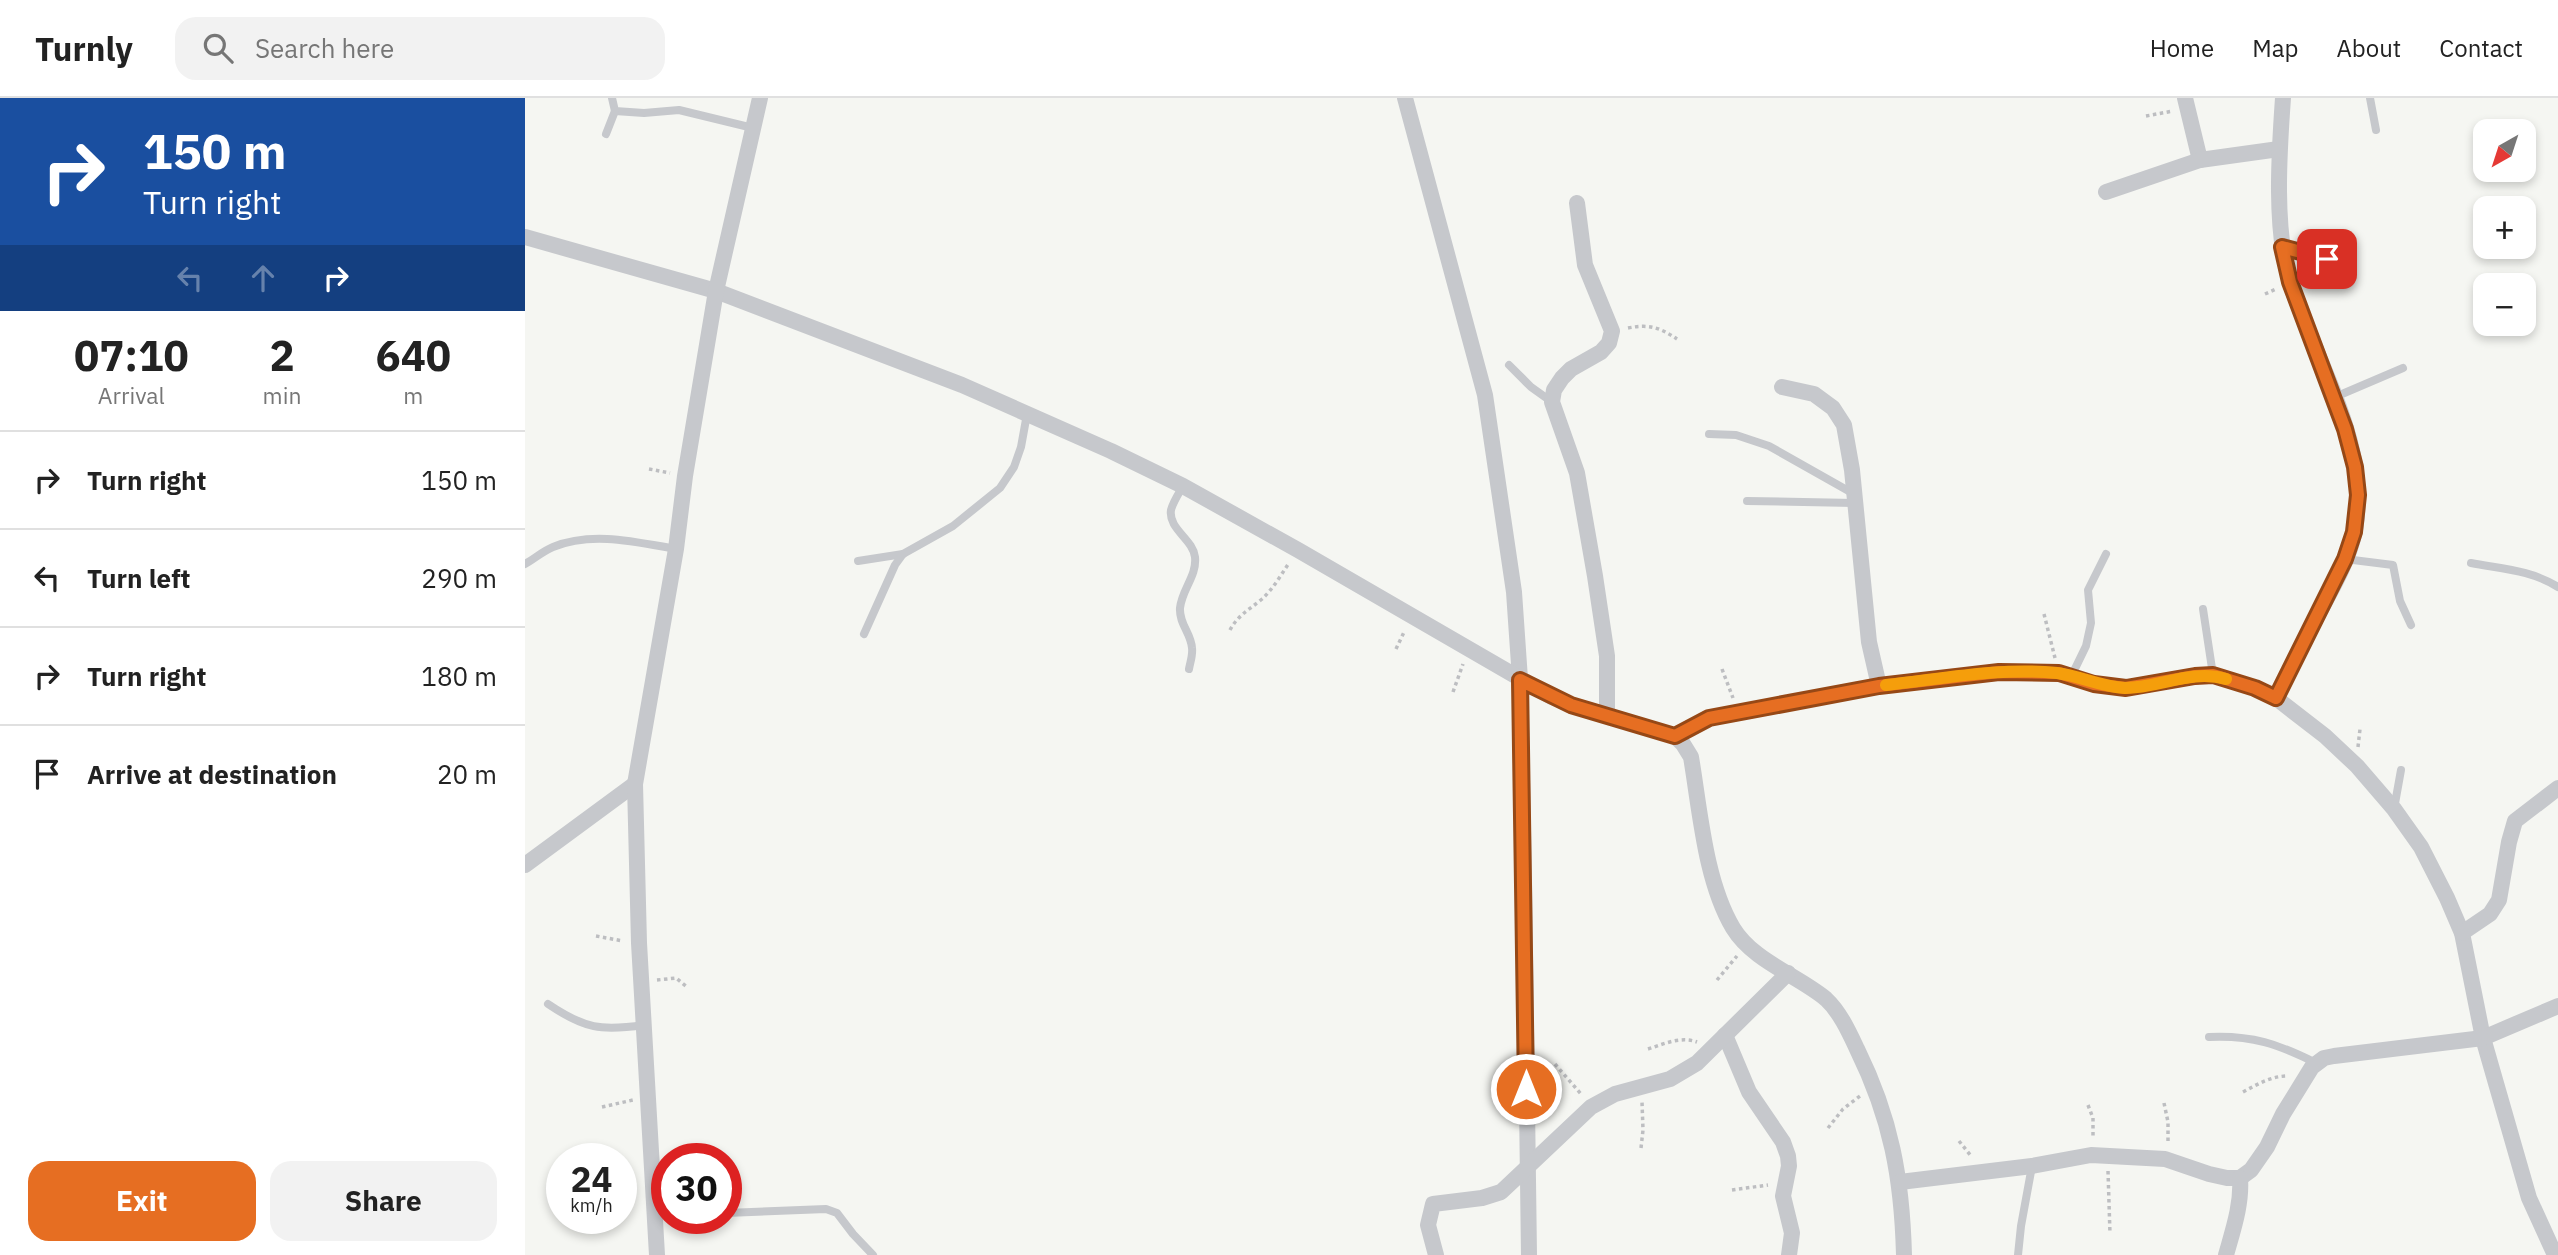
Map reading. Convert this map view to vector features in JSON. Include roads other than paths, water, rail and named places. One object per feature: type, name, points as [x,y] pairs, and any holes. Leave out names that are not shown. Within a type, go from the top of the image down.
[{"type":"street","points":[[653,1143],[639,943],[635,784],[676,549],[685,476],[716,291],[759,98]]},
{"type":"street","points":[[1405,98],[1485,395],[1514,592],[1520,680],[1529,1255]]},
{"type":"street","points":[[2276,698],[2345,559],[2354,532],[2358,495],[2355,467],[2335,397],[2290,282],[2282,247],[2279,149],[2283,98]]},
{"type":"street","points":[[2187,103],[2200,160]]},
{"type":"street","points":[[2106,192],[2200,160],[2279,149]]},
{"type":"street","points":[[1577,203],[1585,265],[1612,331],[1609,343],[1601,352],[1571,369],[1562,378],[1554,390],[1552,402],[1577,473],[1607,656],[1607,716]]},
{"type":"street","points":[[525,237],[716,291],[962,385],[1182,486],[1298,550],[1520,680],[1571,705],[1675,736],[1691,757],[1710,863],[1722,906],[1734,930],[1747,944],[1827,1000],[1844,1022],[1875,1089],[1887,1121],[1900,1182],[1904,1255]]},
{"type":"street","points":[[1782,387],[1814,394],[1833,408],[1843,425],[1849,445],[1869,642],[1879,686]]},
{"type":"street","points":[[1675,736],[1709,718],[1879,686],[1999,672],[2065,675],[2094,684],[2126,688],[2213,675],[2255,688],[2276,698],[2325,736],[2357,766],[2394,809],[2421,847],[2462,933],[2483,1038],[2529,1198],[2555,1255]]},
{"type":"street","points":[[525,864],[635,784]]},
{"type":"street","points":[[2462,933],[2490,914],[2498,900],[2515,821],[2558,788]]},
{"type":"street","points":[[1436,1255],[1428,1225],[1433,1204],[1482,1198],[1501,1192],[1591,1107],[1615,1094],[1670,1079],[1697,1063],[1788,974]]},
{"type":"street","points":[[1900,1182],[2099,1155],[2165,1159],[2209,1174],[2241,1178],[2251,1170],[2267,1147],[2305,1076],[2316,1063],[2335,1056],[2483,1038],[2558,1006]]},
{"type":"street","points":[[1725,1035],[1749,1092],[1783,1142],[1789,1166],[1783,1196],[1791,1233],[1789,1255]]},
{"type":"street","points":[[2226,1255],[2242,1192],[2241,1178]]},
{"type":"street","points":[[657,1255],[659,1234]]},
{"type":"lane","points":[[606,134],[615,111],[612,98]]},
{"type":"lane","points":[[2369,98],[2376,130]]},
{"type":"lane","points":[[615,111],[644,113],[679,110],[753,128]]},
{"type":"lane","points":[[2282,247],[2327,259]]},
{"type":"lane","points":[[1509,365],[1531,387],[1552,402]]},
{"type":"lane","points":[[2335,397],[2403,368]]},
{"type":"lane","points":[[858,561],[903,554],[953,526],[1000,488],[1014,467],[1027,414]]},
{"type":"lane","points":[[1709,434],[1735,435],[1769,446],[1854,499]]},
{"type":"lane","points":[[1182,486],[1171,510],[1171,517],[1195,553],[1196,568],[1180,603],[1179,617],[1193,651],[1189,669]]},
{"type":"lane","points":[[1747,501],[1854,499]]},
{"type":"lane","points":[[525,564],[552,547],[579,540],[605,538],[676,549]]},
{"type":"lane","points":[[864,634],[895,565],[903,554]]},
{"type":"lane","points":[[2065,675],[2085,646],[2091,624],[2088,590],[2106,554]]},
{"type":"lane","points":[[2345,559],[2393,565],[2400,601],[2411,625]]},
{"type":"lane","points":[[2471,563],[2521,570],[2558,587]]},
{"type":"lane","points":[[2203,609],[2213,675]]},
{"type":"lane","points":[[2394,809],[2401,770]]},
{"type":"lane","points":[[548,1004],[572,1021],[591,1027],[613,1029],[644,1025]]},
{"type":"lane","points":[[2209,1037],[2255,1038],[2282,1046],[2316,1063]]},
{"type":"lane","points":[[2018,1255],[2032,1166]]},
{"type":"lane","points":[[742,1212],[826,1209],[838,1213],[873,1255]]}]
